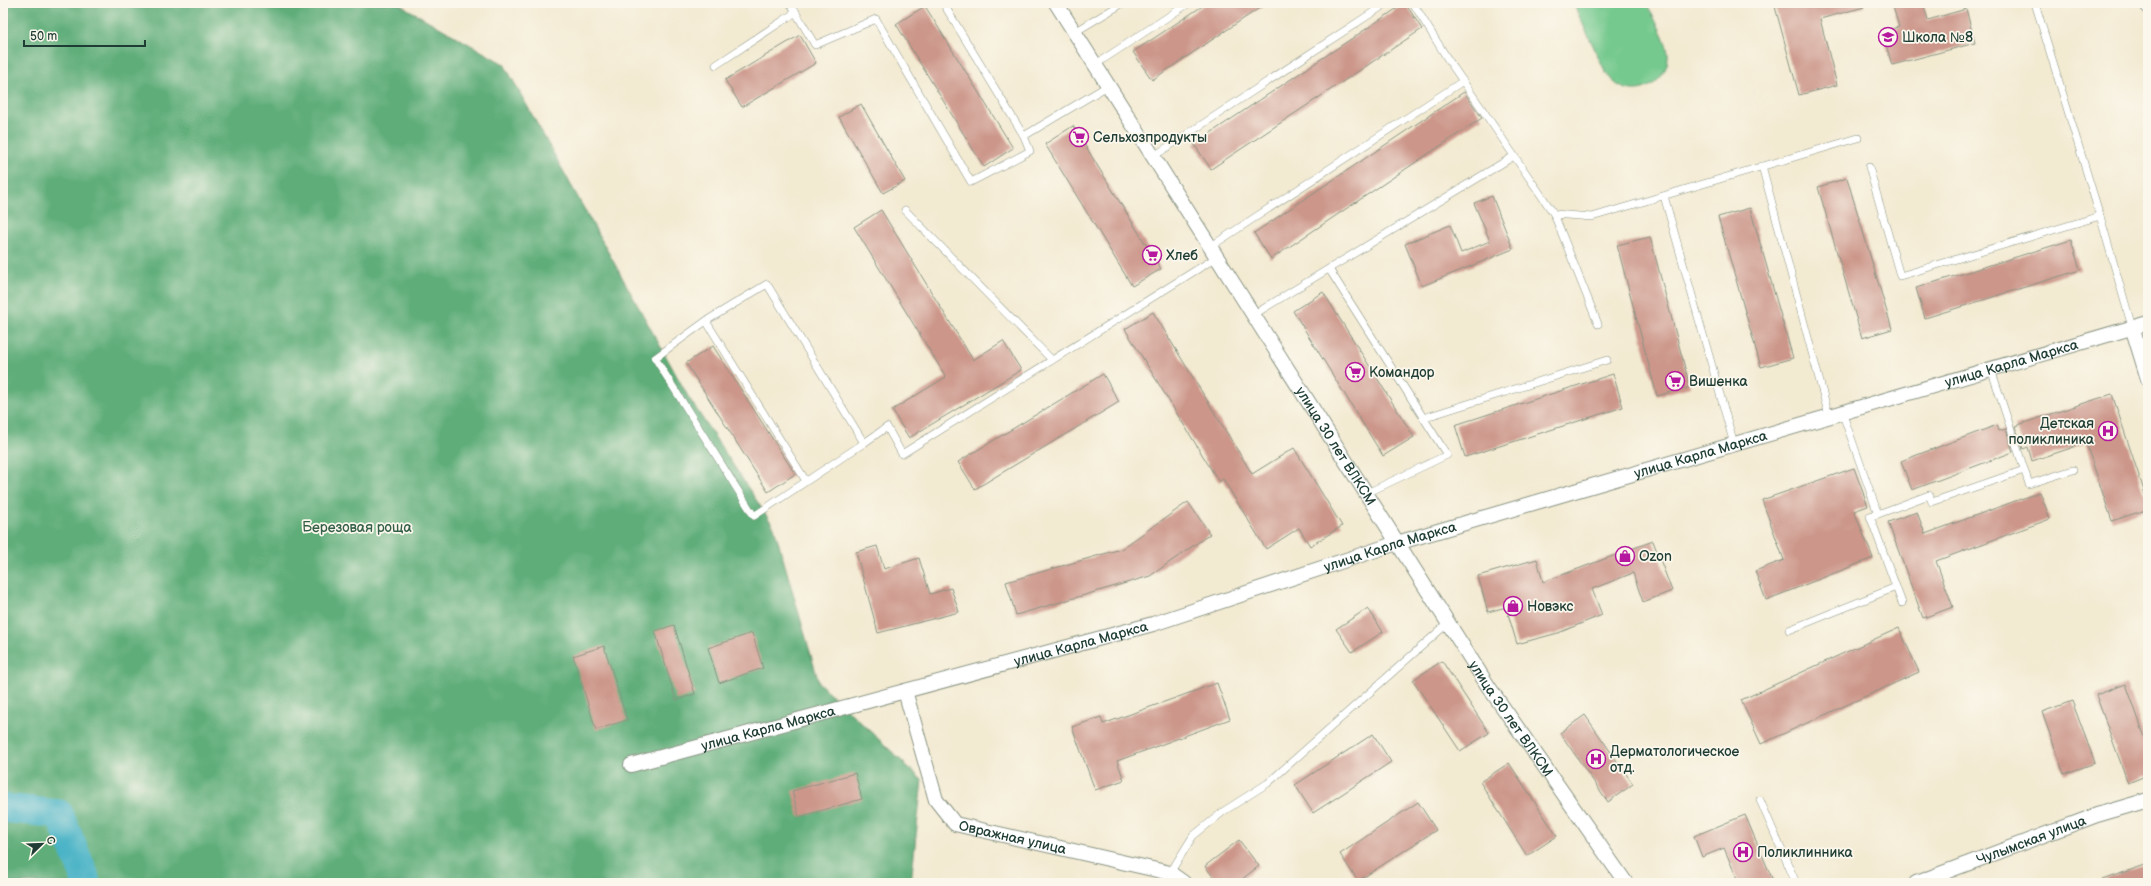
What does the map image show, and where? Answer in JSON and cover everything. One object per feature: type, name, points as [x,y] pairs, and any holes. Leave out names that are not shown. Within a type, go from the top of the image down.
[{"type":"street","name":"улица 30 лет ВЛКСМ","points":[[1056,3],[1488,686],[1626,883]]},
{"type":"street","name":"улица Карла Маркса","points":[[631,765],[1153,624],[1397,543],[2148,322]]},
{"type":"street","points":[[2132,327],[2148,379]]},
{"type":"street","name":"Овражная улица","points":[[905,691],[936,800],[955,824],[1170,873],[1184,883]]},
{"type":"street","name":"Чулымская улица","points":[[1916,883],[2097,815],[2148,800]]},
{"type":"lane","points":[[790,3],[815,45],[876,19],[971,182],[1030,150],[1024,136],[943,3]]},
{"type":"lane","points":[[1075,32],[1124,3]]},
{"type":"lane","points":[[1096,64],[1189,3]]},
{"type":"lane","points":[[1154,156],[1387,3]]},
{"type":"lane","points":[[1413,3],[1463,82],[1554,214],[1598,324]]},
{"type":"lane","points":[[2035,3],[2132,327]]},
{"type":"lane","points":[[716,65],[796,12]]},
{"type":"lane","points":[[864,443],[767,284],[706,321],[655,358],[754,516],[864,443],[887,427],[902,454],[1052,360],[1214,252],[1463,82]]},
{"type":"lane","points":[[1024,136],[1109,86]]},
{"type":"lane","points":[[1554,214],[1592,217],[1858,138]]},
{"type":"lane","points":[[1253,315],[1514,156]]},
{"type":"lane","points":[[1762,166],[1836,414],[1878,514]]},
{"type":"lane","points":[[1869,167],[1900,276],[2100,216]]},
{"type":"lane","points":[[1664,196],[1734,444]]},
{"type":"lane","points":[[905,210],[1052,360]]},
{"type":"lane","points":[[1329,269],[1447,455],[1366,494]]},
{"type":"lane","points":[[706,321],[806,481]]},
{"type":"lane","points":[[1423,418],[1607,360]]},
{"type":"lane","points":[[1990,369],[2029,484],[2073,470]]},
{"type":"lane","points":[[1902,603],[1870,516],[1929,495],[1932,502],[2024,470]]},
{"type":"lane","points":[[1789,630],[1896,587]]},
{"type":"lane","points":[[1170,873],[1194,836],[1224,810],[1268,783],[1448,623]]},
{"type":"lane","points":[[1760,800],[1796,883]]},
{"type":"green space","name":"Березовая роща","points":[[3,3],[397,3],[504,64],[689,398],[774,527],[819,683],[922,780],[911,883],[3,883]]},
{"type":"green space","points":[[1573,3],[1646,3],[1660,30],[1668,51],[1666,67],[1656,82],[1640,90],[1631,90],[1622,87],[1613,81],[1606,73]]},
{"type":"building","points":[[1207,3],[1267,3],[1152,80],[1133,52]]},
{"type":"building","points":[[1405,3],[1422,29],[1211,169],[1194,144]]},
{"type":"building","points":[[1774,3],[1864,3],[1864,7],[1820,19],[1837,85],[1799,95]]},
{"type":"building","points":[[1892,3],[1923,3],[1928,20],[1966,9],[1975,43],[1892,65],[1882,31],[1899,27]]},
{"type":"building","points":[[925,6],[1013,148],[984,167],[896,24]]},
{"type":"building","points":[[800,35],[816,63],[742,107],[725,80]]},
{"type":"building","points":[[1464,92],[1482,118],[1271,259],[1254,233]]},
{"type":"building","points":[[861,104],[905,181],[883,193],[839,117]]},
{"type":"building","points":[[1073,126],[1161,269],[1132,286],[1045,144]]},
{"type":"building","points":[[1847,178],[1892,329],[1862,338],[1818,187]]},
{"type":"building","points":[[1492,196],[1513,249],[1422,286],[1405,244],[1450,225],[1461,253],[1490,241],[1474,203]]},
{"type":"building","points":[[1750,208],[1793,358],[1761,367],[1718,217]]},
{"type":"building","points":[[881,210],[973,360],[1003,341],[1021,370],[909,438],[892,410],[946,377],[854,227]]},
{"type":"building","points":[[1650,237],[1690,387],[1657,396],[1617,245]]},
{"type":"building","points":[[2071,240],[2080,270],[1925,318],[1916,288]]},
{"type":"building","points":[[1323,292],[1414,437],[1383,456],[1293,311]]},
{"type":"building","points":[[1153,312],[1252,474],[1294,448],[1342,526],[1310,546],[1299,528],[1266,549],[1223,479],[1219,482],[1125,329]]},
{"type":"building","points":[[713,346],[795,474],[768,492],[686,363]]},
{"type":"building","points":[[1103,374],[1119,402],[975,489],[958,462]]},
{"type":"building","points":[[1613,374],[1623,407],[1465,457],[1455,425]]},
{"type":"building","points":[[2112,394],[2148,503],[2148,509],[2112,521],[2086,443],[2032,461],[2028,447],[2023,449],[2015,426]]},
{"type":"building","points":[[1997,425],[1999,431],[2006,429],[2013,452],[1912,490],[1901,461]]},
{"type":"building","points":[[1854,468],[1868,506],[1854,511],[1873,558],[1766,600],[1755,571],[1784,560],[1762,500]]},
{"type":"building","points":[[2040,492],[2050,519],[1936,561],[1953,607],[1923,618],[1888,522],[1917,512],[1925,534]]},
{"type":"building","points":[[1188,502],[1210,534],[1150,576],[1016,615],[1006,582],[1121,549]]},
{"type":"building","points":[[1653,541],[1672,591],[1643,602],[1633,573],[1592,589],[1602,615],[1558,633],[1517,644],[1506,607],[1488,612],[1478,576],[1537,559],[1543,582]]},
{"type":"building","points":[[877,546],[884,569],[919,558],[930,594],[951,588],[959,612],[878,633],[856,552]]},
{"type":"building","points":[[1368,608],[1383,632],[1352,652],[1336,629]]},
{"type":"building","points":[[674,625],[695,694],[676,700],[655,631]]},
{"type":"building","points":[[1899,628],[1919,672],[1761,744],[1741,700]]},
{"type":"building","points":[[752,633],[763,668],[719,683],[708,648]]},
{"type":"building","points":[[604,646],[627,720],[596,730],[573,656]]},
{"type":"building","points":[[1442,661],[1489,733],[1460,751],[1413,680]]},
{"type":"building","points":[[1217,683],[1230,719],[1117,761],[1124,780],[1095,790],[1072,727],[1101,717],[1103,724]]},
{"type":"building","points":[[2126,684],[2148,746],[2148,775],[2128,783],[2096,695]]},
{"type":"building","points":[[2072,701],[2095,763],[2064,774],[2042,712]]},
{"type":"building","name":"Дерматологическое отд.","points":[[1585,715],[1633,784],[1608,802],[1560,733]]},
{"type":"building","points":[[1373,734],[1391,762],[1313,813],[1295,785]]},
{"type":"building","points":[[1509,763],[1557,836],[1527,856],[1480,782]]},
{"type":"building","points":[[855,773],[862,799],[799,817],[792,791]]},
{"type":"building","points":[[1418,802],[1436,830],[1358,881],[1340,854]]},
{"type":"building","name":"Поликлинника","points":[[1745,815],[1774,883],[1739,883],[1724,848],[1702,857],[1694,836]]},
{"type":"building","points":[[1239,840],[1259,866],[1237,883],[1218,883],[1205,866]]},
{"type":"building","points":[[2148,864],[2148,883],[2099,883],[2099,881]]},
{"type":"waterway","points":[[3,808],[59,814],[84,874],[86,883]]},
{"type":"place","name":"Школа №8","points":[[1888,37]]},
{"type":"place","name":"Сельхозпродукты","points":[[1079,137]]},
{"type":"place","name":"Хлеб","points":[[1152,255]]},
{"type":"place","name":"Командор","points":[[1355,372]]},
{"type":"place","name":"Вишенка","points":[[1675,381]]},
{"type":"place","name":"Детская поликлиника","points":[[2108,431]]},
{"type":"place","name":"Ozon","points":[[1625,556]]},
{"type":"place","name":"Новэкс","points":[[1513,606]]},
{"type":"place","name":"Дерматологическое отд.","points":[[1596,759]]},
{"type":"place","name":"Поликлинника","points":[[1743,852]]}]
